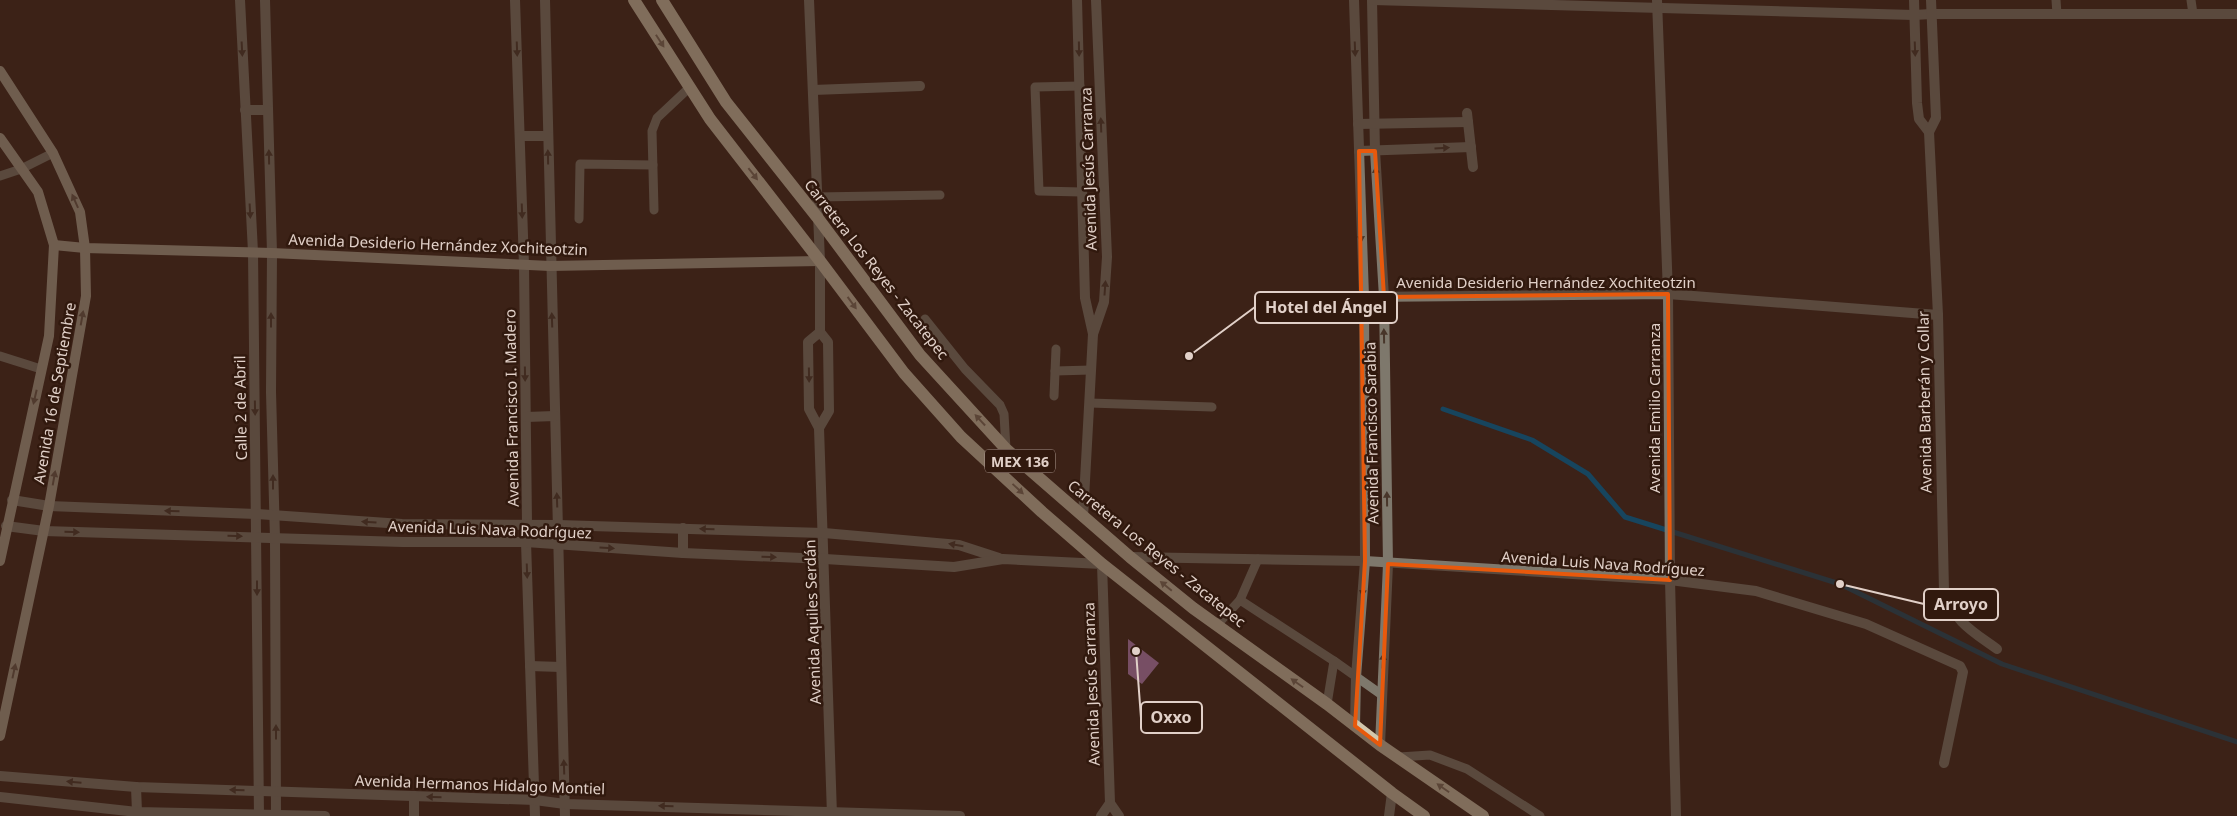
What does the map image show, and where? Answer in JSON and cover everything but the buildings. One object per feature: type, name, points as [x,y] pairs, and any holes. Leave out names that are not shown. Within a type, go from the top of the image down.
[{"type":"main road","name":"MEX 136","points":[[634,0],[710,119],[904,373],[961,436],[1042,512],[1102,564],[1392,794],[1424,816]]},
{"type":"main road","name":"Carretera Los Reyes - Zacatepec","points":[[662,0],[726,102],[817,217],[920,356],[1006,449],[1083,517],[1217,625],[1327,704],[1380,745],[1483,816]]},
{"type":"main road","name":"Avenida 16 de Septiembre","points":[[0,71],[53,153],[80,212],[85,248],[86,296],[44,532],[0,736]]},
{"type":"main road","name":"Avenida 16 de Septiembre","points":[[0,138],[38,192],[54,245],[49,336],[6,526],[0,561]]},
{"type":"main road","name":"Avenida Desiderio Hernández Xochiteotzin","points":[[54,245],[85,248],[252,252],[550,266],[820,261]]},
{"type":"street","name":"Calle 2 de Abril","points":[[240,0],[252,252],[257,514],[259,815]]},
{"type":"street","name":"Calle 2 de Abril","points":[[265,0],[272,253],[271,392],[275,538],[276,815]]},
{"type":"street","name":"Avenida Francisco I. Madero","points":[[515,0],[524,265],[526,542],[535,816]]},
{"type":"street","points":[[545,0],[550,266],[565,816]]},
{"type":"street","name":"Avenida Aquiles Serdán","points":[[809,0],[820,261],[820,332],[828,342],[829,411],[819,428]]},
{"type":"street","name":"Avenida Jesús Carranza","points":[[1078,0],[1085,298],[1093,334],[1083,517]]},
{"type":"street","name":"Avenida Jesús Carranza","points":[[1093,334],[1104,302],[1106,257],[1096,0]]},
{"type":"street","name":"Avenida Francisco Sarabia","points":[[1354,0],[1364,297],[1365,561],[1356,678],[1355,726]]},
{"type":"street","points":[[1372,0],[1657,4],[1914,15],[2237,14]]},
{"type":"street","name":"Avenida Francisco Sarabia","points":[[1372,0],[1375,151],[1384,297],[1388,564],[1380,745]]},
{"type":"street","name":"Avenida Barberán y Collar","points":[[1914,0],[1917,103],[1920,119],[1929,132]]},
{"type":"street","name":"Avenida Barberán y Collar","points":[[1931,0],[1936,118],[1929,132],[1938,315],[1944,591],[1952,611],[1964,626],[1997,648]]},
{"type":"street","name":"Avenida Emilio Carranza","points":[[1657,4],[1668,294],[1670,580],[1676,816]]},
{"type":"street","points":[[813,90],[920,86]]},
{"type":"street","points":[[245,110],[268,110]]},
{"type":"street","points":[[1358,124],[1375,125],[1468,118],[1473,167]]},
{"type":"street","points":[[520,136],[548,136]]},
{"type":"street","points":[[1359,151],[1471,147]]},
{"type":"street","name":"Avenida Desiderio Hernández Xochiteotzin","points":[[1364,297],[1668,294],[1938,315]]},
{"type":"street","name":"Avenida Aquiles Serdán","points":[[820,332],[808,342],[809,409],[819,428],[825,559],[832,813]]},
{"type":"street","points":[[255,391],[271,392]]},
{"type":"street","points":[[526,417],[555,416]]},
{"type":"street","points":[[256,457],[273,457]]},
{"type":"street","name":"Avenida Luis Nava Rodríguez","points":[[12,500],[49,506],[257,514],[402,524],[558,524],[824,533],[959,545],[1003,559]]},
{"type":"street","points":[[402,524],[403,542]]},
{"type":"street","name":"Avenida Luis Nava Rodríguez","points":[[6,526],[44,532],[257,536],[403,542],[526,542],[683,553],[954,567],[1003,559],[1102,564]]},
{"type":"street","points":[[683,553],[684,528]]},
{"type":"street","name":"Avenida Luis Nava Rodríguez","points":[[1130,556],[1365,561],[1388,564],[1670,580],[1756,591],[1866,624],[1960,666],[1963,672],[1944,763]]},
{"type":"street","name":"Avenida Jesús Carranza","points":[[1102,564],[1110,803]]},
{"type":"street","points":[[258,627],[276,627]]},
{"type":"street","points":[[258,666],[276,666]]},
{"type":"street","points":[[530,666],[561,668]]},
{"type":"street","name":"Avenida Hermanos Hidalgo Montiel","points":[[0,776],[136,788],[259,790],[535,800],[565,804],[688,811],[960,816]]},
{"type":"street","points":[[136,788],[137,812]]},
{"type":"street","points":[[1390,816],[1392,794]]},
{"type":"street","points":[[414,796],[414,816]]},
{"type":"street","points":[[0,797],[137,812],[325,816]]},
{"type":"street","points":[[1101,816],[1110,803],[1119,816]]},
{"type":"lane","points":[[2056,0],[2057,14]]},
{"type":"lane","points":[[2191,0],[2192,14]]},
{"type":"lane","points":[[1080,86],[1035,87],[1039,191],[1082,192]]},
{"type":"lane","points":[[654,210],[652,131],[657,118],[690,87]]},
{"type":"lane","points":[[0,176],[21,169],[53,153]]},
{"type":"lane","points":[[579,219],[580,164],[653,165]]},
{"type":"lane","points":[[816,197],[940,195]]},
{"type":"lane","points":[[925,319],[965,369],[1000,405],[1004,414],[1006,449]]},
{"type":"lane","points":[[1054,396],[1056,349]]},
{"type":"lane","points":[[0,356],[41,369]]},
{"type":"lane","points":[[1055,371],[1091,370]]},
{"type":"lane","points":[[1090,403],[1212,407]]},
{"type":"lane","points":[[1217,625],[1240,600],[1258,559]]},
{"type":"lane","points":[[1240,600],[1334,661],[1382,695]]},
{"type":"lane","points":[[1327,704],[1334,661]]},
{"type":"lane","points":[[1399,757],[1430,755],[1467,769],[1540,816]]},
{"type":"highlighted area","points":[[1359,151],[1375,151],[1384,297],[1668,294],[1670,580],[1388,564],[1380,745],[1355,726],[1365,561]]},
{"type":"waterway","points":[[1443,409],[1532,440],[1588,474],[1625,517],[1840,584],[2002,664],[2237,742]]},
{"type":"place","name":"Hotel del Ángel","points":[[1189,356]]},
{"type":"place","name":"Arroyo","points":[[1840,584]]},
{"type":"place","name":"Oxxo","points":[[1136,651]]}]
